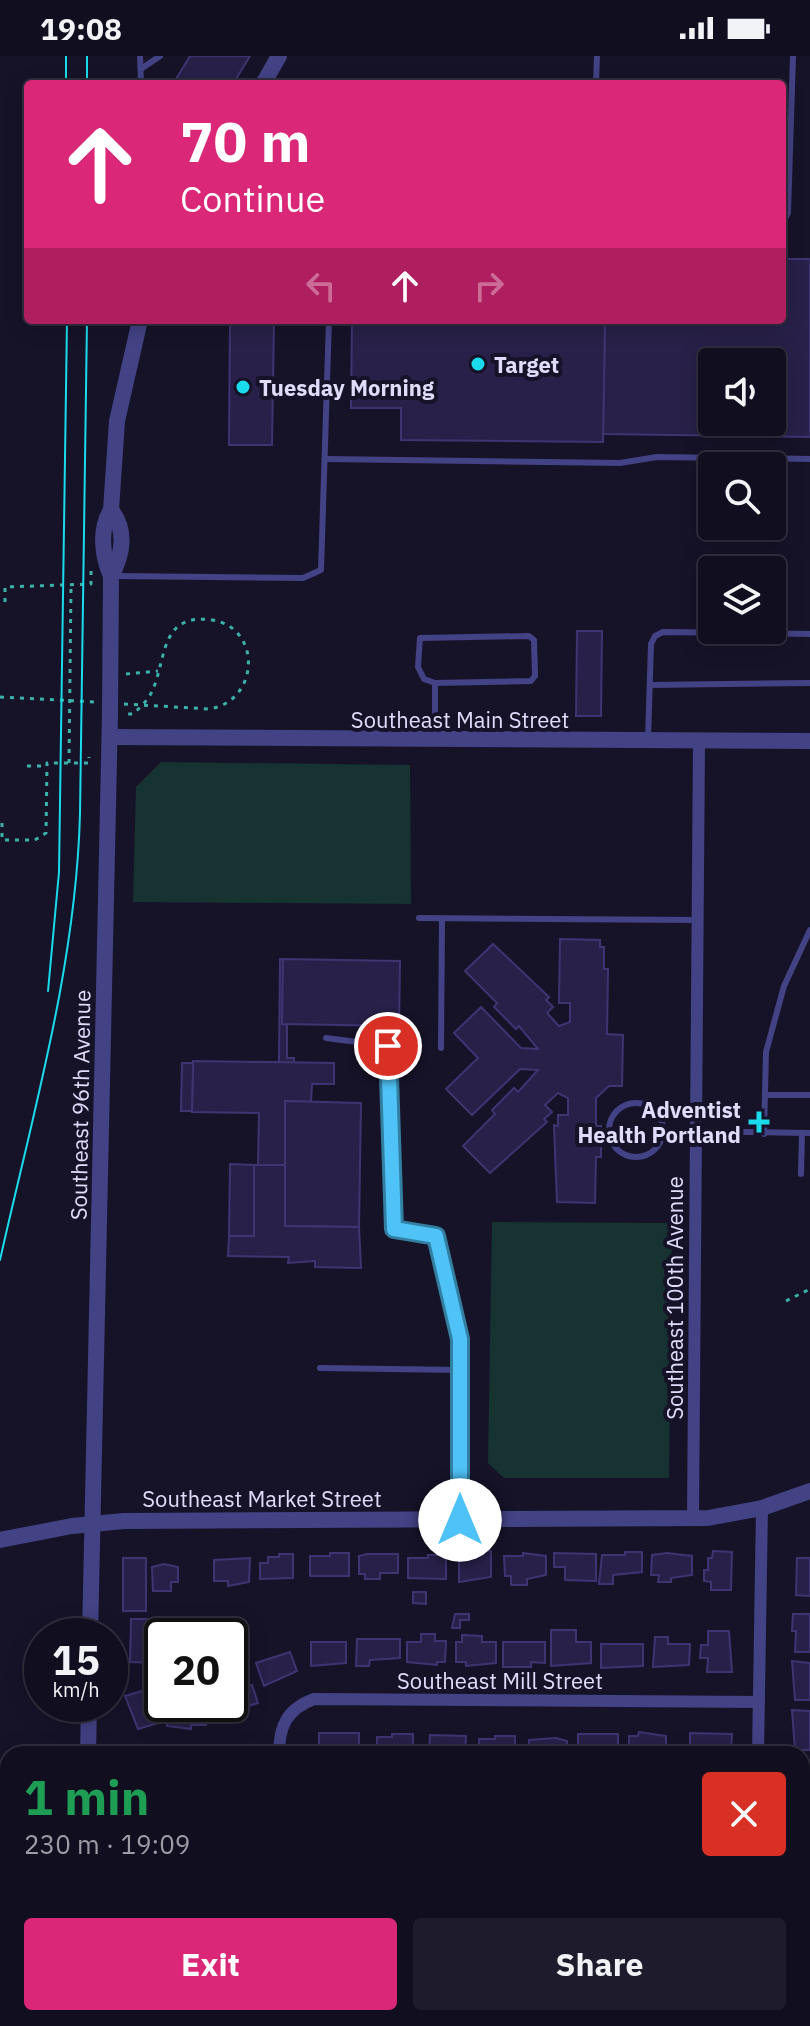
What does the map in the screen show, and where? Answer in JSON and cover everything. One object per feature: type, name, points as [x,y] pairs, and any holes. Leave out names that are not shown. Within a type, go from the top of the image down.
[{"type":"street","points":[[265,80],[279,56]]},
{"type":"street","name":"Southeast 96th Avenue","points":[[90,1618],[110,737],[111,576],[104,551],[105,521],[111,510],[117,421],[139,324]]},
{"type":"street","name":"Southeast 96th Avenue","points":[[111,510],[121,522],[121,559],[111,576]]},
{"type":"street","name":"Southeast Main Street","points":[[110,737],[699,743],[810,741]]},
{"type":"street","name":"Southeast 100th Avenue","points":[[693,1518],[699,743]]},
{"type":"street","name":"Southeast Market Street","points":[[8,1539],[92,1523],[693,1518],[762,1508],[810,1491]]},
{"type":"street","points":[[758,1746],[762,1508]]},
{"type":"street","name":"Southeast Mill Street","points":[[280,1746],[283,1720],[299,1704],[314,1699],[759,1702]]},
{"type":"street","points":[[88,1746],[89,1722]]},
{"type":"lane","points":[[140,56],[141,80]]},
{"type":"lane","points":[[141,69],[160,56]]},
{"type":"lane","points":[[596,80],[597,56]]},
{"type":"lane","points":[[786,217],[793,56]]},
{"type":"lane","points":[[111,576],[303,578],[315,575],[324,561],[329,324]]},
{"type":"lane","points":[[327,459],[620,463],[657,457],[810,459]]},
{"type":"lane","points":[[648,742],[651,644],[655,636],[663,632],[810,634]]},
{"type":"lane","points":[[423,636],[529,636],[534,640],[535,676],[531,681],[435,683],[424,679],[419,671],[418,642],[423,636]]},
{"type":"lane","points":[[435,683],[435,741]]},
{"type":"lane","points":[[650,685],[810,683]]},
{"type":"lane","points":[[419,918],[697,920]]},
{"type":"lane","points":[[441,1048],[442,919]]},
{"type":"lane","points":[[764,1134],[764,1067],[773,1019],[810,930]]},
{"type":"lane","points":[[326,1038],[388,1046],[394,1229],[436,1236],[460,1339],[460,1520]]},
{"type":"lane","points":[[766,1095],[810,1095]]},
{"type":"lane","points":[[639,1104],[659,1115],[663,1131],[656,1149],[648,1155],[630,1156],[617,1148],[610,1126],[617,1112],[639,1104]]},
{"type":"lane","points":[[663,1131],[806,1133],[801,1174]]},
{"type":"lane","points":[[320,1368],[461,1370]]},
{"type":"path","points":[[5,602],[5,587],[91,584],[91,555],[94,551],[104,551]]},
{"type":"path","points":[[69,763],[71,585]]},
{"type":"path","points":[[133,714],[147,700],[166,641],[182,625],[204,619],[232,627],[246,647],[250,672],[245,685],[235,697],[209,709]]},
{"type":"path","points":[[110,674],[158,671]]},
{"type":"path","points":[[27,766],[89,763],[89,757]]},
{"type":"path","points":[[2,823],[2,840],[35,840],[46,833],[47,766]]},
{"type":"path","points":[[786,1301],[810,1289]]},
{"type":"green space","points":[[161,762],[410,765],[411,904],[133,902],[136,787]]},
{"type":"green space","points":[[492,1222],[672,1223],[669,1478],[504,1478],[488,1463]]},
{"type":"building","points":[[190,56],[250,56],[235,80],[175,80]]},
{"type":"building","points":[[786,259],[810,259],[810,437],[741,436],[786,436],[786,348],[698,348],[698,435],[603,434],[605,324],[786,324]]},
{"type":"building","points":[[230,324],[274,324],[272,445],[229,445]]},
{"type":"building","name":"Target","points":[[352,324],[605,324],[603,442],[401,440],[401,408],[351,408]]},
{"type":"building","points":[[577,631],[602,631],[601,716],[576,716]]},
{"type":"building","points":[[560,939],[600,940],[600,947],[604,947],[604,969],[608,969],[607,1034],[623,1035],[622,1086],[609,1086],[596,1098],[596,1126],[601,1126],[601,1157],[596,1157],[595,1203],[557,1202],[554,1125],[558,1126],[558,1115],[568,1115],[568,1098],[558,1093],[545,1105],[552,1112],[544,1119],[547,1122],[490,1173],[463,1146],[495,1114],[492,1110],[514,1088],[518,1092],[538,1070],[520,1069],[472,1115],[446,1089],[478,1058],[454,1033],[481,1007],[521,1048],[538,1049],[519,1026],[516,1029],[494,1007],[497,1003],[465,971],[493,944],[549,997],[546,1000],[553,1007],[547,1013],[559,1026],[570,1022],[570,1003],[559,1003]]},
{"type":"building","points":[[280,959],[283,959],[282,1024],[287,1025],[287,1058],[294,1058],[294,1063],[279,1063]]},
{"type":"building","points":[[283,959],[400,961],[399,1026],[282,1024]]},
{"type":"building","points":[[193,1061],[334,1063],[334,1084],[312,1084],[311,1102],[285,1101],[285,1165],[258,1165],[259,1113],[192,1112]]},
{"type":"building","points":[[182,1063],[193,1063],[192,1111],[181,1111]]},
{"type":"building","points":[[285,1101],[361,1103],[359,1227],[285,1226]]},
{"type":"building","points":[[230,1164],[254,1165],[254,1236],[229,1236]]},
{"type":"building","points":[[254,1165],[285,1165],[285,1226],[359,1227],[361,1268],[315,1267],[315,1261],[288,1263],[289,1257],[228,1256],[229,1236],[254,1236]]},
{"type":"building","points":[[468,1551],[491,1551],[491,1577],[459,1582],[459,1560],[468,1560]]},
{"type":"building","points":[[713,1551],[732,1552],[731,1590],[711,1590],[711,1582],[704,1581],[704,1570],[708,1570],[708,1558],[712,1558]]},
{"type":"building","points":[[625,1552],[642,1552],[642,1572],[613,1575],[613,1584],[599,1584],[602,1555],[625,1555]]},
{"type":"building","points":[[330,1553],[349,1553],[349,1576],[310,1576],[310,1556],[330,1556]]},
{"type":"building","points":[[523,1553],[546,1556],[546,1575],[527,1579],[527,1585],[511,1585],[511,1576],[505,1576],[504,1556],[523,1556]]},
{"type":"building","points":[[554,1553],[596,1554],[596,1581],[565,1580],[565,1567],[554,1567]]},
{"type":"building","points":[[279,1554],[293,1554],[293,1578],[260,1579],[260,1563],[268,1563],[268,1557],[279,1557]]},
{"type":"building","points":[[398,1554],[398,1573],[380,1573],[380,1579],[365,1579],[365,1574],[359,1574],[359,1556]]},
{"type":"building","points":[[428,1555],[446,1555],[446,1579],[408,1578],[408,1558],[428,1558]]},
{"type":"building","points":[[652,1555],[692,1556],[692,1575],[671,1578],[671,1582],[658,1582],[659,1575],[651,1575]]},
{"type":"building","points":[[123,1558],[146,1558],[146,1611],[123,1611]]},
{"type":"building","points":[[250,1558],[249,1582],[228,1586],[228,1581],[214,1581],[214,1560]]},
{"type":"building","points":[[797,1558],[810,1558],[810,1596],[796,1595]]},
{"type":"building","points":[[164,1564],[178,1567],[178,1582],[171,1582],[171,1591],[153,1591],[152,1567]]},
{"type":"building","points":[[413,1592],[426,1592],[426,1604],[413,1603]]},
{"type":"building","points":[[455,1614],[469,1614],[469,1620],[460,1620],[460,1628],[452,1628]]},
{"type":"building","points":[[793,1614],[810,1614],[810,1652],[795,1652]]},
{"type":"building","points":[[131,1619],[144,1619],[144,1663],[130,1662]]},
{"type":"building","points":[[551,1630],[576,1630],[576,1642],[591,1642],[591,1663],[551,1666]]},
{"type":"building","points":[[708,1631],[729,1631],[732,1672],[707,1672],[708,1658],[700,1658],[701,1645],[708,1645]]},
{"type":"building","points":[[421,1634],[435,1634],[435,1641],[446,1641],[445,1662],[437,1662],[437,1665],[407,1662],[407,1642],[421,1642]]},
{"type":"building","points":[[462,1635],[482,1636],[482,1642],[496,1642],[496,1663],[466,1666],[466,1662],[456,1662],[456,1642],[462,1642]]},
{"type":"building","points":[[655,1637],[668,1637],[668,1644],[690,1644],[689,1665],[653,1667]]},
{"type":"building","points":[[357,1639],[400,1639],[400,1658],[370,1660],[369,1666],[356,1666]]},
{"type":"building","points":[[311,1642],[346,1642],[346,1663],[311,1666]]},
{"type":"building","points":[[503,1642],[545,1642],[545,1663],[531,1662],[531,1667],[503,1667]]},
{"type":"building","points":[[601,1644],[643,1644],[643,1666],[601,1668]]},
{"type":"building","points":[[290,1652],[297,1671],[264,1686],[256,1663]]},
{"type":"building","points":[[792,1661],[810,1663],[810,1700],[795,1700]]},
{"type":"building","points":[[252,1685],[258,1703],[248,1706],[248,1686]]},
{"type":"building","points":[[144,1690],[144,1722],[158,1723],[138,1729],[128,1704],[128,1695]]},
{"type":"building","points":[[792,1710],[810,1711],[810,1746],[795,1746]]},
{"type":"building","points":[[168,1722],[206,1722],[206,1725],[191,1725],[191,1729],[167,1726]]},
{"type":"building","points":[[639,1732],[666,1736],[666,1746],[629,1746],[629,1736],[638,1736]]},
{"type":"building","points":[[319,1733],[359,1733],[359,1746],[319,1746]]},
{"type":"building","points":[[690,1733],[732,1734],[731,1746],[684,1746],[690,1745]]},
{"type":"building","points":[[392,1734],[413,1734],[413,1746],[377,1746],[377,1737],[392,1737]]},
{"type":"building","points":[[578,1734],[618,1734],[618,1746],[578,1746]]},
{"type":"building","points":[[430,1735],[466,1736],[465,1746],[429,1746]]},
{"type":"building","points":[[495,1736],[515,1736],[515,1746],[479,1746],[479,1739],[495,1739]]},
{"type":"building","points":[[556,1738],[567,1741],[567,1746],[529,1746],[529,1740]]},
{"type":"tram line","points":[[66,56],[66,80]]},
{"type":"tram line","points":[[87,56],[87,80]]},
{"type":"tram line","points":[[48,991],[59,872],[67,324]]},
{"type":"tram line","points":[[0,1260],[62,983],[77,870],[87,324]]},
{"type":"place","name":"Target","points":[[478,364]]},
{"type":"place","name":"Tuesday Morning","points":[[243,387]]},
{"type":"place","name":"Adventist Health Portland","points":[[759,1122]]},
{"type":"route","points":[[388,1046],[394,1229],[436,1236],[460,1339],[460,1520]]}]
